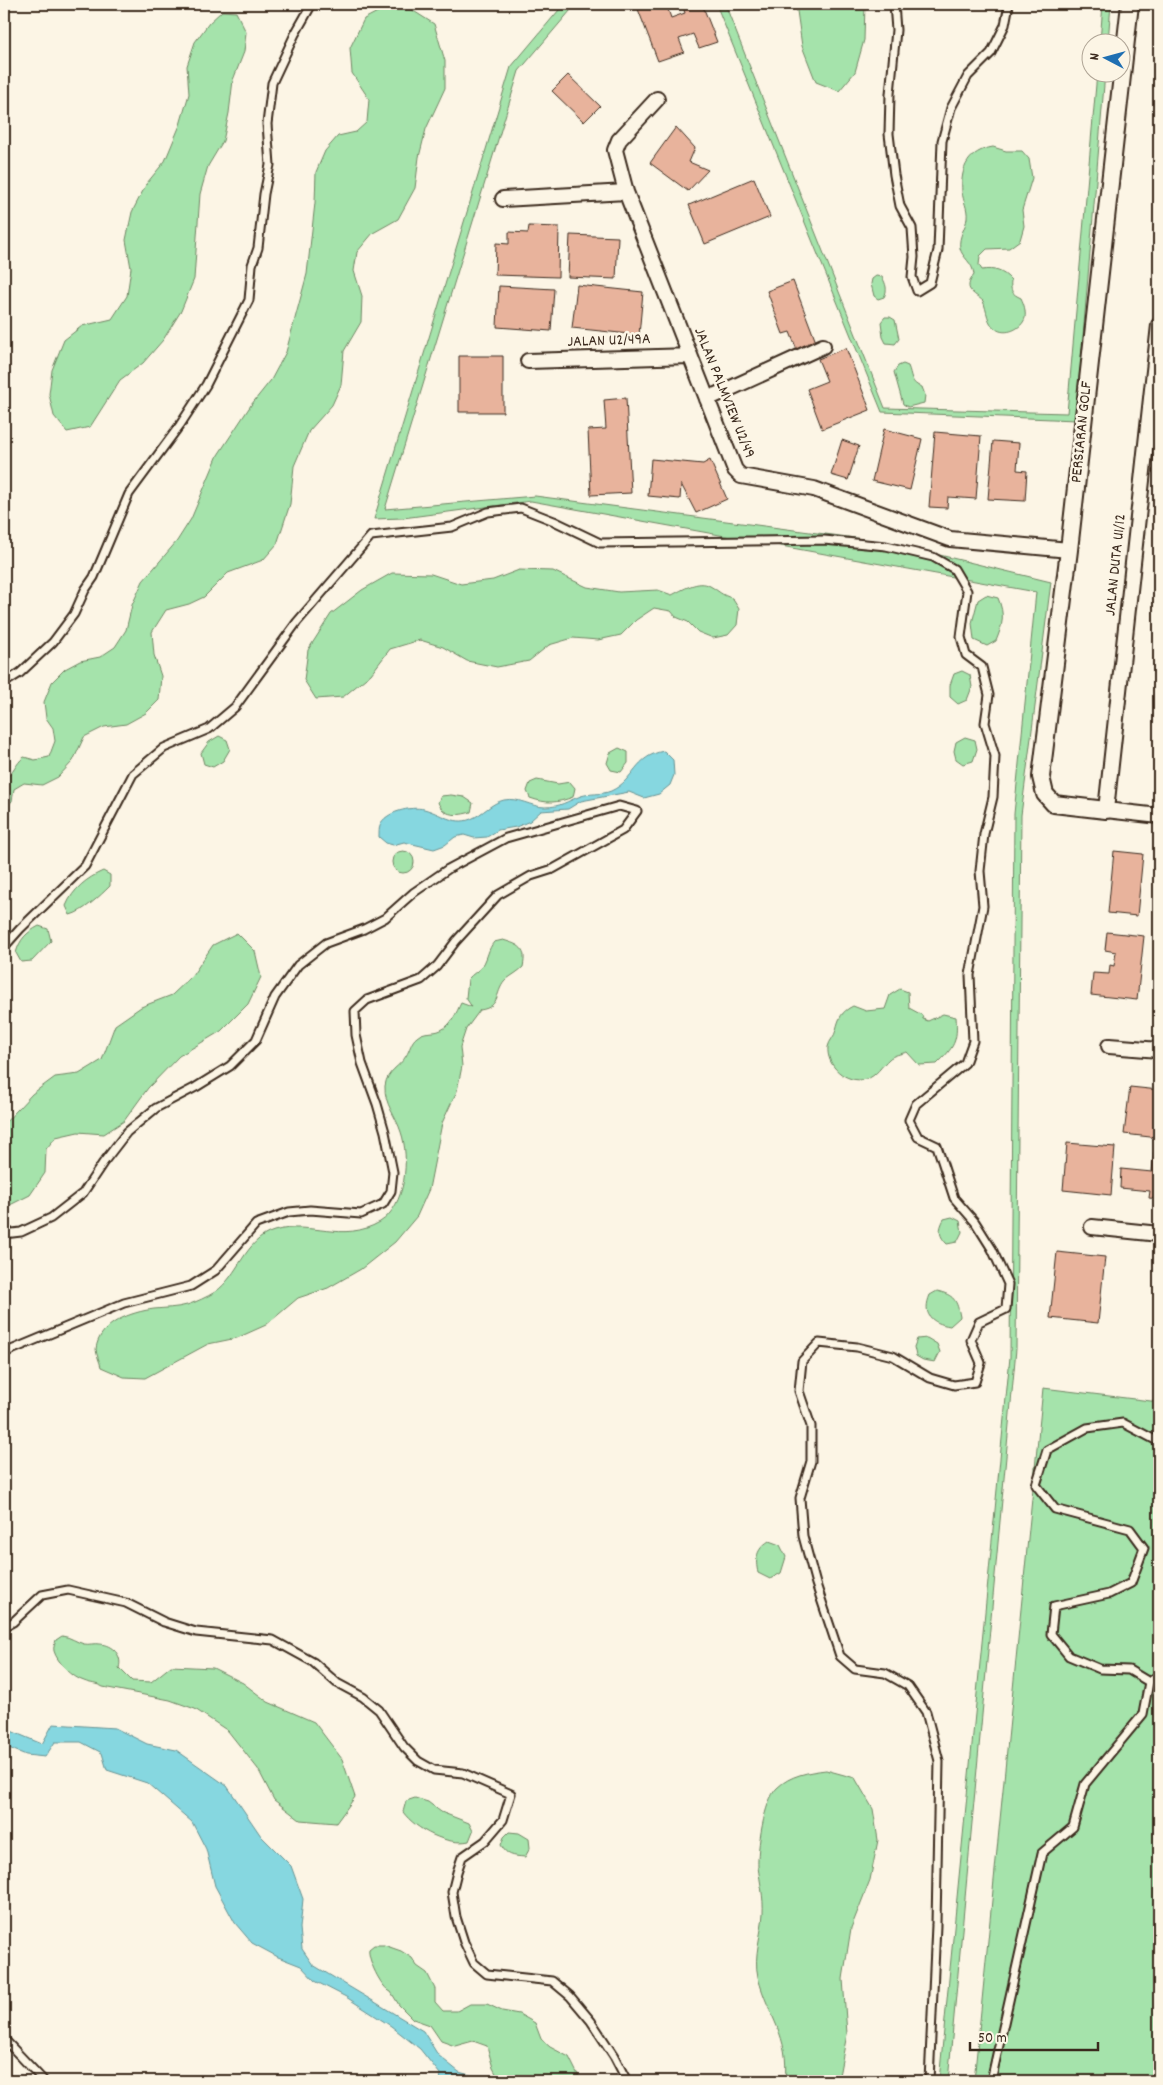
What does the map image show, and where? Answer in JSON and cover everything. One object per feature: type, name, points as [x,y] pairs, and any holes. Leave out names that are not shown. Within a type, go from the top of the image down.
[{"type":"street","name":"PERSIARAN GOLF","points":[[1106,810],[1054,804],[1045,794],[1041,777],[1069,550],[1130,4]]},
{"type":"street","name":"JALAN PALMVIEW U2/49","points":[[657,99],[619,140],[616,150],[626,192],[735,470],[742,476],[814,489],[950,539],[1069,550]]},
{"type":"street","points":[[503,198],[626,192]]},
{"type":"street","name":"JALAN DUTA U1/12","points":[[1106,810],[1154,432],[1159,324]]},
{"type":"street","points":[[707,399],[823,346]]},
{"type":"street","name":"JALAN U2/49A","points":[[528,361],[690,356]]},
{"type":"street","points":[[1106,810],[1159,816]]},
{"type":"street","points":[[1110,1046],[1159,1050]]},
{"type":"street","points":[[1092,1227],[1159,1234]]},
{"type":"lane","points":[[4,683],[20,673],[52,642],[74,614],[85,590],[94,577],[129,494],[206,386],[248,300],[252,265],[258,248],[264,194],[270,165],[267,124],[272,83],[295,34],[312,4]]},
{"type":"lane","points":[[894,4],[896,30],[890,94],[889,134],[900,206],[912,228],[914,257],[912,277],[917,290],[930,283],[938,250],[942,141],[951,108],[968,76],[991,53],[1005,25],[1009,4]]},
{"type":"lane","points":[[4,947],[7,940],[85,866],[133,774],[164,748],[209,729],[235,706],[296,622],[371,536],[452,527],[488,512],[521,508],[600,543],[824,540],[886,546],[933,557],[954,569],[967,591],[961,637],[966,655],[982,667],[989,695],[985,723],[995,756],[993,797],[984,834],[980,871],[983,906],[970,975],[973,1041],[965,1063],[916,1104],[909,1120],[918,1137],[937,1146],[954,1198],[975,1222],[992,1250],[1008,1284],[1006,1308],[979,1322],[971,1340],[981,1363],[975,1382],[954,1385],[930,1378],[893,1356],[857,1347],[819,1343],[802,1361],[798,1391],[811,1426],[811,1461],[800,1498],[803,1536],[824,1612],[840,1656],[855,1669],[886,1673],[908,1686],[926,1712],[939,1761],[936,1925],[929,2081]]},
{"type":"lane","points":[[4,1234],[21,1232],[51,1218],[83,1192],[103,1162],[127,1132],[156,1108],[230,1066],[256,1040],[275,996],[298,965],[326,942],[364,929],[385,918],[413,893],[448,869],[506,838],[619,806],[637,811],[623,830],[552,869],[531,876],[498,895],[456,941],[437,966],[421,980],[367,1000],[355,1012],[356,1035],[362,1063],[380,1113],[393,1172],[391,1191],[383,1204],[360,1214],[310,1210],[289,1212],[256,1224],[216,1270],[191,1286],[124,1303],[4,1353]]},
{"type":"lane","points":[[1149,1682],[1129,1670],[1100,1668],[1069,1656],[1051,1634],[1054,1606],[1109,1594],[1132,1583],[1144,1548],[1130,1529],[1056,1509],[1036,1485],[1047,1450],[1087,1428],[1123,1423],[1159,1442]]},
{"type":"lane","points":[[4,1627],[13,1622],[42,1594],[68,1590],[126,1603],[164,1622],[196,1632],[273,1640],[312,1662],[337,1683],[363,1697],[379,1710],[404,1747],[418,1761],[434,1770],[463,1773],[511,1794],[503,1820],[485,1840],[462,1857],[457,1872],[452,1892],[456,1917],[464,1942],[474,1963],[487,1974],[552,1981],[570,1996],[600,2035],[628,2081]]},
{"type":"lane","points":[[990,2081],[1042,1853],[1073,1827],[1086,1784],[1143,1714],[1149,1682],[1159,1674]]},
{"type":"lane","points":[[4,2039],[44,2081]]},
{"type":"green space","points":[[564,4],[576,4],[519,71],[385,509],[535,496],[886,542],[1051,582],[1021,815],[1016,1349],[948,2081],[939,2081],[1010,1357],[1014,814],[1036,592],[531,501],[403,518],[374,519],[511,67]]},
{"type":"green space","points":[[716,4],[725,4],[885,408],[1067,413],[1096,82],[1104,82],[1076,420],[882,412]]},
{"type":"green space","points":[[796,4],[865,4],[864,40],[855,72],[839,91],[816,82],[802,46]]},
{"type":"green space","points":[[1103,4],[1111,4],[1109,32],[1101,32]]},
{"type":"green space","points":[[387,7],[412,10],[434,24],[445,61],[445,88],[426,129],[419,157],[415,188],[398,219],[373,233],[357,252],[354,271],[362,296],[361,322],[344,351],[341,385],[332,405],[309,431],[294,466],[290,504],[277,544],[263,560],[228,573],[204,597],[189,604],[166,610],[152,632],[154,655],[161,676],[159,700],[146,713],[126,724],[104,727],[84,737],[73,761],[58,777],[42,785],[24,783],[14,789],[12,801],[4,810],[4,779],[24,757],[35,760],[49,757],[55,741],[53,728],[46,718],[44,702],[52,682],[65,669],[80,661],[100,657],[115,647],[126,630],[132,605],[143,581],[177,541],[191,519],[218,455],[251,405],[271,380],[286,352],[307,274],[315,203],[316,172],[325,151],[338,136],[356,132],[367,122],[369,99],[352,73],[350,48],[364,19]]},
{"type":"green space","points":[[222,11],[236,12],[246,32],[244,52],[233,80],[223,141],[208,166],[200,194],[194,279],[181,311],[163,340],[143,363],[120,380],[90,427],[67,432],[54,416],[49,394],[52,370],[64,340],[82,326],[112,319],[127,296],[131,268],[126,240],[132,212],[147,183],[165,161],[180,125],[189,94],[187,66],[195,42],[209,23]]},
{"type":"green space","points":[[993,147],[1006,151],[1022,151],[1029,159],[1032,178],[1022,210],[1024,226],[1020,240],[1009,248],[987,249],[980,256],[979,265],[982,270],[990,269],[1005,274],[1011,280],[1012,292],[1021,298],[1023,303],[1025,318],[1023,322],[1017,328],[1004,332],[993,327],[983,301],[969,288],[974,275],[970,263],[960,248],[960,240],[967,218],[962,192],[965,168],[972,156]]},
{"type":"green space","points":[[876,276],[882,277],[886,287],[884,297],[878,299],[874,296],[871,284],[872,279]]},
{"type":"green space","points":[[885,317],[895,320],[899,339],[895,344],[886,343],[883,337],[881,322]]},
{"type":"green space","points":[[903,364],[908,366],[915,384],[922,387],[925,395],[924,403],[908,407],[903,404],[894,372],[898,366]]},
{"type":"green space","points":[[519,570],[553,571],[587,587],[619,592],[658,590],[672,595],[696,584],[706,584],[732,598],[739,609],[737,625],[728,635],[713,638],[698,632],[688,622],[676,617],[671,611],[654,608],[636,620],[621,635],[598,640],[573,638],[549,645],[529,661],[497,667],[467,661],[443,647],[420,640],[390,649],[371,674],[343,697],[316,699],[304,680],[308,650],[331,614],[362,590],[392,573],[431,574],[461,584],[493,580]]},
{"type":"green space","points":[[986,595],[998,598],[1002,610],[1002,624],[996,641],[987,646],[974,640],[972,623],[978,600]]},
{"type":"green space","points":[[962,671],[970,675],[972,687],[967,700],[958,704],[950,697],[950,685],[954,674]]},
{"type":"green space","points":[[219,736],[227,740],[230,749],[223,761],[213,767],[204,764],[201,753],[209,742]]},
{"type":"green space","points":[[965,737],[975,740],[977,749],[973,761],[963,764],[956,759],[954,751],[956,742]]},
{"type":"green space","points":[[619,748],[628,752],[628,763],[621,772],[611,770],[607,763],[610,753]]},
{"type":"green space","points":[[537,780],[558,784],[570,782],[575,788],[573,797],[552,802],[530,798],[527,791],[530,783]]},
{"type":"green space","points":[[441,796],[464,797],[473,803],[471,812],[456,815],[443,810],[438,802]]},
{"type":"green space","points":[[403,851],[411,854],[414,862],[411,870],[403,873],[395,870],[392,862],[395,854]]},
{"type":"green space","points":[[103,871],[110,875],[110,886],[86,907],[70,915],[66,906],[72,894],[91,877]]},
{"type":"green space","points":[[39,926],[48,929],[51,941],[32,961],[21,962],[16,953],[19,944],[30,931]]},
{"type":"green space","points":[[237,933],[255,951],[261,977],[248,1004],[221,1031],[179,1056],[148,1088],[124,1121],[104,1134],[78,1132],[56,1137],[46,1149],[45,1173],[30,1195],[4,1208],[4,1124],[32,1094],[55,1077],[79,1074],[102,1060],[115,1025],[141,1007],[172,995],[192,976],[213,945]]},
{"type":"green space","points":[[503,940],[521,948],[524,955],[523,967],[503,983],[495,1002],[487,1008],[480,1010],[466,1029],[460,1047],[462,1066],[457,1091],[442,1123],[429,1189],[417,1216],[395,1242],[361,1269],[328,1288],[298,1298],[266,1325],[237,1338],[208,1344],[145,1378],[124,1377],[101,1367],[96,1349],[98,1340],[110,1326],[126,1316],[154,1309],[183,1306],[212,1294],[230,1277],[255,1242],[264,1236],[274,1231],[288,1228],[340,1232],[353,1231],[380,1222],[389,1215],[396,1205],[404,1181],[405,1155],[399,1126],[386,1099],[385,1086],[388,1076],[403,1060],[415,1039],[420,1035],[445,1028],[461,1003],[472,1007],[466,998],[468,979],[483,965],[494,942]]},
{"type":"green space","points":[[900,989],[908,992],[909,1008],[922,1015],[923,1019],[928,1021],[943,1014],[956,1017],[954,1044],[937,1064],[919,1065],[907,1052],[891,1058],[870,1078],[851,1079],[839,1072],[830,1061],[828,1047],[841,1016],[853,1006],[866,1011],[885,1009],[890,995]]},
{"type":"green space","points":[[952,1217],[960,1221],[962,1232],[957,1242],[947,1244],[942,1238],[940,1230],[944,1219]]},
{"type":"green space","points":[[937,1291],[947,1294],[954,1299],[958,1306],[960,1317],[950,1326],[933,1320],[928,1312],[927,1307],[930,1295]]},
{"type":"green space","points":[[927,1338],[937,1344],[940,1352],[935,1362],[923,1360],[916,1356],[914,1347],[917,1339]]},
{"type":"green space","points":[[1043,1388],[1159,1402],[1159,2081],[974,2081]]},
{"type":"green space","points":[[769,1541],[780,1545],[786,1557],[781,1573],[770,1579],[758,1573],[757,1563],[761,1547]]},
{"type":"green space","points":[[62,1636],[84,1644],[109,1646],[118,1655],[119,1668],[132,1681],[151,1682],[171,1666],[213,1668],[243,1683],[268,1702],[314,1722],[342,1759],[355,1797],[336,1823],[300,1820],[274,1800],[258,1769],[228,1731],[195,1709],[170,1700],[103,1687],[75,1677],[58,1660],[54,1651],[56,1640]]},
{"type":"green space","points":[[826,1770],[855,1778],[873,1809],[878,1840],[870,1880],[851,1928],[843,1979],[847,2034],[838,2081],[785,2081],[786,2065],[781,2038],[762,1991],[757,1969],[757,1953],[763,1907],[758,1867],[760,1838],[768,1803],[777,1788],[794,1777]]},
{"type":"green space","points":[[415,1798],[428,1802],[441,1812],[469,1823],[473,1831],[469,1841],[461,1842],[442,1839],[416,1825],[403,1812],[406,1801]]},
{"type":"green space","points":[[509,1832],[519,1833],[529,1839],[530,1848],[525,1857],[511,1855],[503,1849],[501,1845],[504,1837]]},
{"type":"green space","points":[[374,1945],[384,1945],[401,1951],[412,1958],[417,1966],[427,1973],[435,1989],[435,2002],[443,2011],[457,2011],[470,2004],[487,2004],[502,2011],[519,2014],[535,2023],[541,2039],[550,2047],[569,2057],[581,2081],[500,2081],[493,2068],[487,2046],[473,2041],[455,2046],[441,2041],[430,2025],[413,2019],[399,2005],[391,1992],[383,1985],[372,1966],[369,1949]]},
{"type":"water","points":[[664,751],[673,760],[674,775],[670,785],[659,794],[644,798],[629,792],[581,801],[568,809],[541,811],[530,821],[516,827],[498,830],[487,837],[474,838],[464,835],[455,837],[445,845],[434,849],[404,842],[393,845],[386,843],[379,837],[380,826],[383,820],[393,813],[406,809],[424,809],[453,820],[465,821],[504,800],[509,799],[540,807],[551,807],[584,795],[611,791],[625,781],[646,758]]},
{"type":"water","points":[[53,1724],[115,1728],[147,1744],[176,1750],[227,1786],[261,1836],[291,1866],[303,1899],[300,1928],[302,1949],[313,1965],[423,2031],[438,2055],[459,2072],[491,2081],[441,2081],[440,2074],[420,2049],[391,2026],[346,1997],[315,1981],[301,1966],[278,1957],[252,1943],[235,1923],[215,1886],[206,1849],[192,1822],[147,1783],[107,1770],[102,1753],[81,1742],[55,1742],[45,1757],[26,1755],[4,1746],[4,1728],[42,1744]]},
{"type":"building","points":[[636,4],[666,4],[671,18],[685,13],[682,4],[702,4],[717,42],[699,48],[693,34],[679,39],[684,52],[658,61]]},
{"type":"building","points":[[568,75],[600,106],[584,122],[552,91]]},
{"type":"building","points":[[676,127],[695,148],[689,162],[708,170],[688,191],[650,163]]},
{"type":"building","points":[[754,178],[770,217],[705,244],[689,205]]},
{"type":"building","points":[[529,226],[559,227],[558,277],[495,275],[496,243],[509,244],[509,232],[528,233]]},
{"type":"building","points":[[570,235],[618,237],[616,279],[568,277]]},
{"type":"building","points":[[793,281],[816,342],[797,350],[790,332],[783,334],[767,291]]},
{"type":"building","points":[[577,285],[643,292],[639,335],[572,328]]},
{"type":"building","points":[[499,286],[554,289],[551,331],[497,327]]},
{"type":"building","points":[[846,348],[870,410],[822,429],[807,389],[827,381],[818,359]]},
{"type":"building","points":[[459,356],[503,356],[503,412],[459,412]]},
{"type":"building","points":[[626,398],[631,493],[591,495],[588,430],[606,429],[604,400]]},
{"type":"building","points":[[884,429],[922,439],[910,490],[872,481]]},
{"type":"building","points":[[935,432],[981,436],[976,499],[948,497],[947,508],[929,507]]},
{"type":"building","points":[[842,440],[859,446],[848,480],[831,475]]},
{"type":"building","points":[[993,441],[1019,443],[1017,470],[1027,471],[1025,501],[988,499]]},
{"type":"building","points":[[651,459],[703,464],[710,460],[727,499],[696,513],[681,484],[680,499],[648,496]]},
{"type":"building","points":[[1114,851],[1143,854],[1137,916],[1108,913]]},
{"type":"building","points":[[1107,932],[1144,936],[1137,1000],[1091,995],[1093,973],[1109,974],[1110,965],[1114,966],[1116,952],[1105,950]]},
{"type":"building","points":[[1130,1087],[1159,1090],[1159,1138],[1124,1134]]},
{"type":"building","points":[[1067,1143],[1115,1147],[1111,1195],[1063,1190]]},
{"type":"building","points":[[1154,1152],[1159,1153],[1159,1199],[1149,1198],[1150,1191],[1120,1188],[1121,1169],[1152,1172]]},
{"type":"building","points":[[1057,1252],[1105,1257],[1098,1323],[1050,1318]]}]
